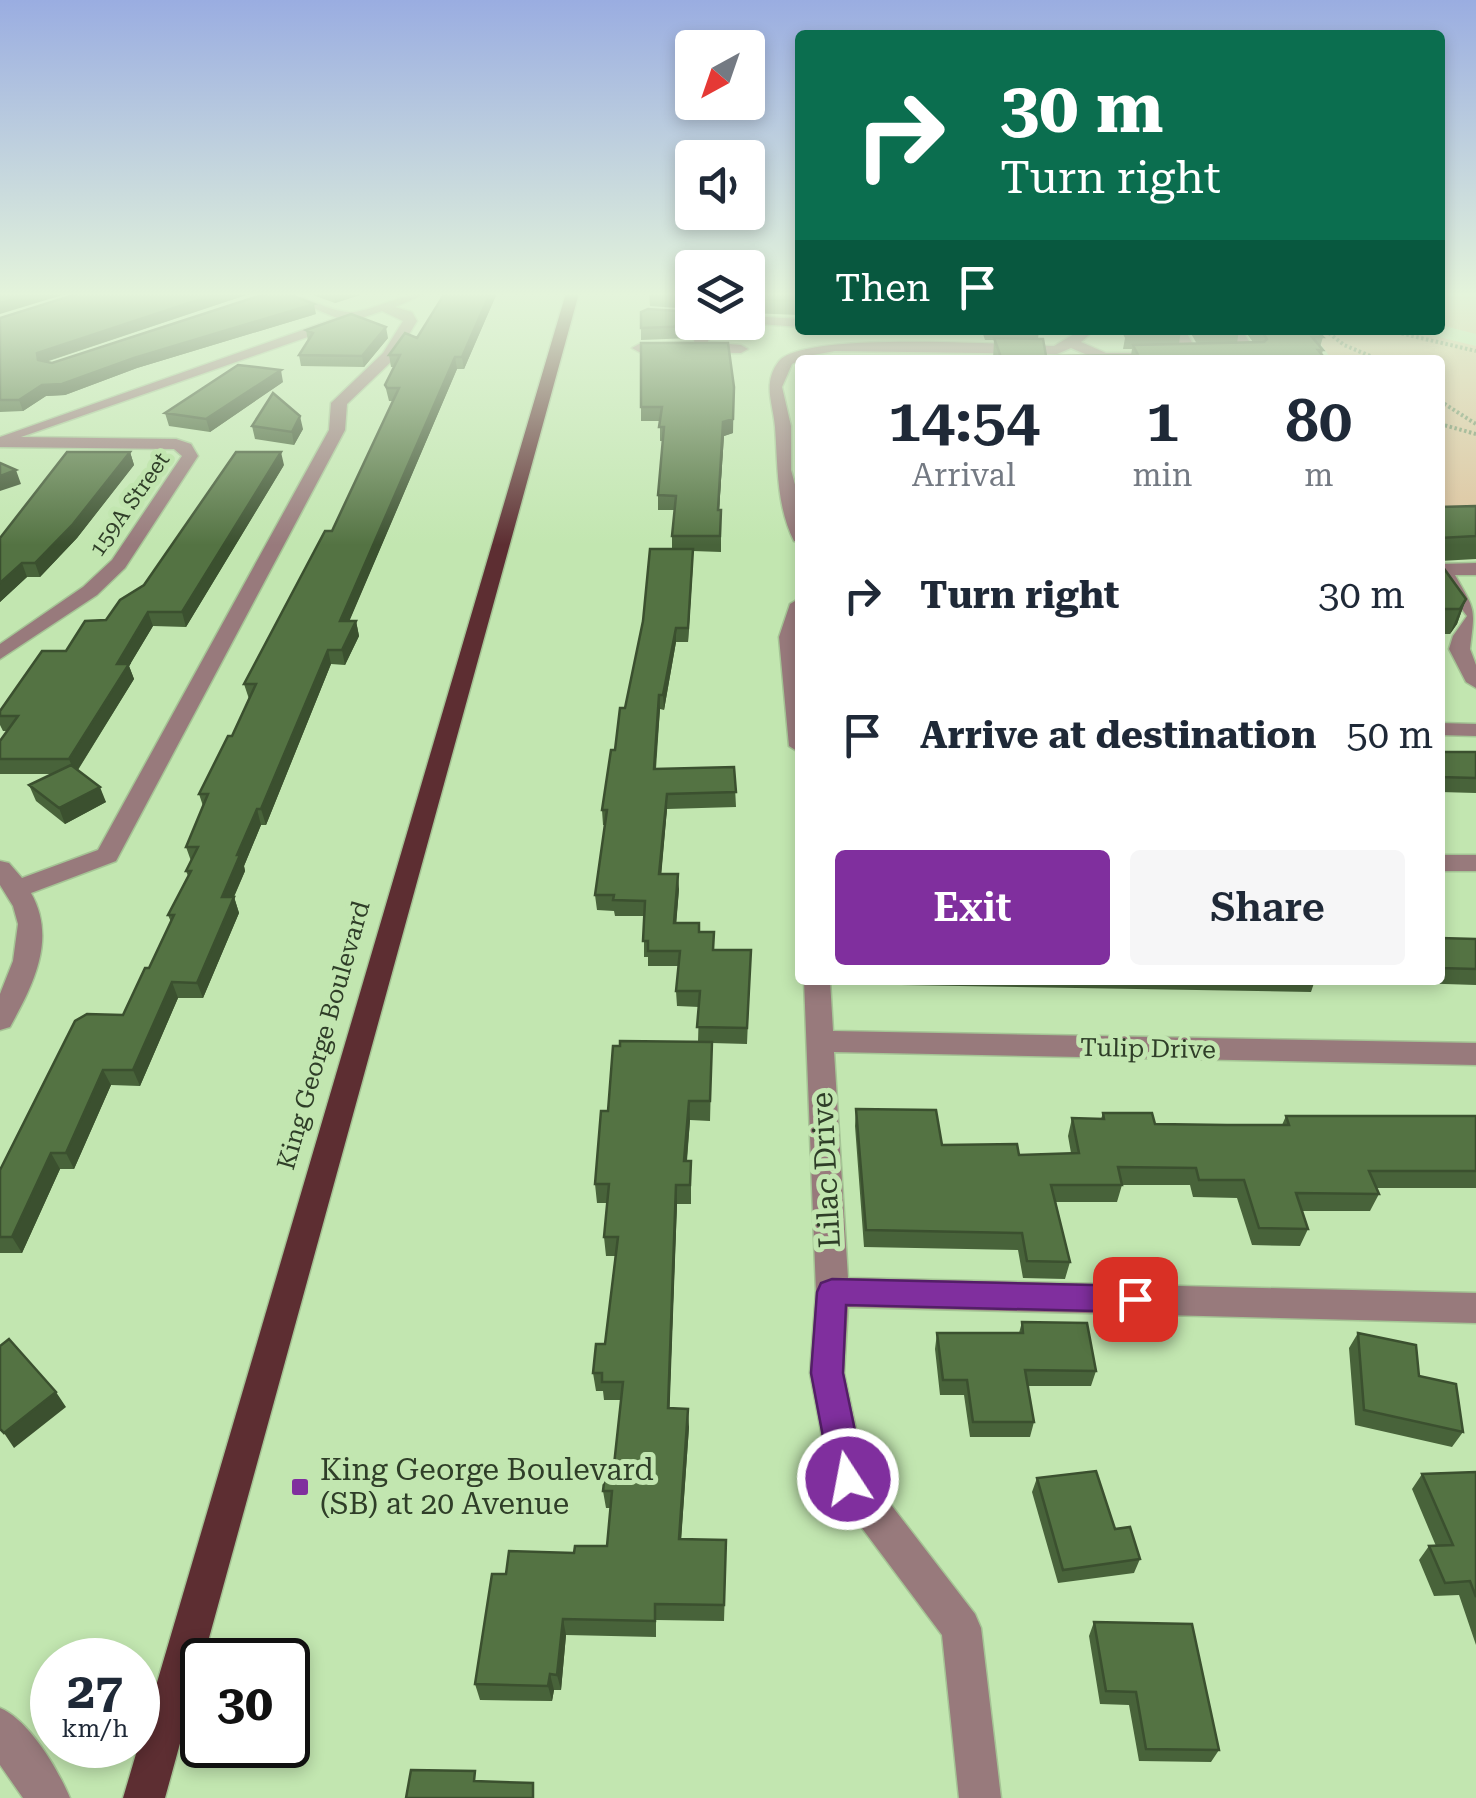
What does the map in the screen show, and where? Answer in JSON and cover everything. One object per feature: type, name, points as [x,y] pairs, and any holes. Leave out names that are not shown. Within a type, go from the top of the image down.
[{"type":"main road","name":"King George Boulevard","points":[[144,1798],[550,377]]},
{"type":"street","points":[[0,441],[181,377]]},
{"type":"street","points":[[20,888],[107,854],[337,430],[339,402],[366,377]]},
{"type":"street","points":[[779,377],[774,387],[792,427],[783,470],[795,517]]},
{"type":"street","points":[[78,442],[65,430],[71,420],[88,409]]},
{"type":"street","points":[[0,441],[78,442]]},
{"type":"street","name":"159A Street","points":[[0,653],[90,591],[118,564],[190,456],[185,446],[78,442]]},
{"type":"street","points":[[1445,569],[1476,569]]},
{"type":"street","points":[[1445,574],[1476,616],[1459,638],[1458,648],[1476,682]]},
{"type":"street","points":[[795,619],[789,637],[795,688]]},
{"type":"street","points":[[1445,729],[1476,730]]},
{"type":"street","points":[[1445,863],[1476,863]]},
{"type":"street","points":[[0,869],[20,888],[32,929],[27,969],[0,1020]]},
{"type":"street","name":"Lilac Drive","points":[[817,985],[832,1292],[827,1373],[848,1479],[961,1628],[980,1798]]},
{"type":"street","name":"Tulip Drive","points":[[820,1041],[1476,1054]]},
{"type":"street","points":[[832,1292],[1476,1308]]},
{"type":"street","points":[[0,1729],[50,1798]]},
{"type":"path","points":[[1445,404],[1476,424]]},
{"type":"path","points":[[1445,425],[1476,434]]},
{"type":"shaded area","points":[[1445,377],[1476,377],[1476,524],[1445,523]]},
{"type":"building","points":[[0,377],[82,377],[62,384],[42,385],[19,400],[0,400]]},
{"type":"building","points":[[220,377],[270,377],[206,419],[165,413]]},
{"type":"building","points":[[389,377],[446,377],[340,621],[356,621],[342,650],[328,650],[261,809],[257,809],[237,855],[222,897],[234,897],[197,983],[172,982],[133,1070],[103,1070],[66,1153],[51,1153],[12,1237],[0,1237],[0,1170],[75,1021],[87,1014],[123,1015],[145,968],[149,968],[174,915],[168,915],[191,871],[186,871],[198,847],[186,847],[208,794],[199,794],[256,684],[244,684],[325,531],[332,531],[399,388],[385,385]]},
{"type":"building","points":[[641,377],[733,377],[733,419],[723,422],[720,536],[672,536],[676,496],[658,495],[662,407],[641,407]]},
{"type":"building","points":[[273,393],[300,416],[292,432],[252,426]]},
{"type":"building","points":[[67,452],[130,452],[73,524],[35,563],[22,563],[0,583],[0,538]]},
{"type":"building","points":[[236,452],[281,452],[182,612],[148,612],[117,664],[129,664],[69,759],[0,759],[0,741],[18,716],[0,716],[0,711],[42,651],[66,651],[85,621],[106,620],[120,600],[144,585]]},
{"type":"building","points":[[0,463],[16,470],[0,476]]},
{"type":"building","points":[[1476,506],[1476,536],[1445,538],[1445,507]]},
{"type":"building","points":[[650,549],[693,549],[688,628],[676,628],[663,695],[659,695],[654,769],[734,767],[736,792],[667,794],[659,874],[678,874],[674,923],[699,923],[699,932],[714,932],[713,950],[751,950],[747,1028],[697,1027],[700,991],[676,991],[680,951],[648,951],[648,941],[643,941],[645,901],[595,895],[611,750],[615,750],[620,708],[625,708],[643,621]]},
{"type":"building","points":[[1445,570],[1466,599],[1460,609],[1445,609]]},
{"type":"building","points":[[1445,752],[1476,752],[1476,778],[1445,777]]},
{"type":"building","points":[[71,765],[100,787],[59,808],[29,785]]},
{"type":"building","points":[[1445,938],[1476,939],[1476,969],[1445,968]]},
{"type":"building","points":[[620,1041],[712,1042],[710,1101],[689,1101],[684,1161],[691,1161],[690,1185],[676,1185],[668,1408],[688,1409],[679,1539],[726,1540],[724,1605],[655,1604],[655,1621],[563,1619],[557,1675],[550,1674],[548,1686],[475,1684],[492,1574],[506,1574],[509,1551],[574,1553],[575,1546],[607,1546],[612,1491],[603,1491],[606,1465],[614,1465],[623,1382],[602,1382],[602,1373],[593,1373],[596,1344],[605,1344],[618,1237],[604,1237],[609,1184],[595,1184],[601,1111],[608,1111],[613,1046],[620,1046]]},
{"type":"building","points":[[856,1109],[936,1110],[942,1145],[1017,1144],[1019,1155],[1079,1153],[1072,1118],[1104,1119],[1103,1113],[1152,1113],[1155,1124],[1227,1125],[1289,1125],[1286,1116],[1476,1116],[1476,1171],[1369,1171],[1379,1194],[1296,1193],[1308,1229],[1259,1228],[1244,1180],[1199,1180],[1196,1168],[1118,1167],[1122,1185],[1051,1185],[1070,1262],[1027,1261],[1022,1233],[866,1230]]},
{"type":"building","points":[[1022,1322],[1087,1323],[1096,1371],[1025,1370],[1034,1422],[973,1422],[967,1380],[943,1380],[937,1333],[1023,1333]]},
{"type":"building","points":[[1358,1333],[1416,1345],[1419,1376],[1456,1384],[1463,1432],[1364,1410]]},
{"type":"building","points":[[9,1339],[56,1392],[4,1433],[0,1429],[0,1346]]},
{"type":"building","points":[[1096,1471],[1115,1529],[1130,1527],[1140,1559],[1063,1570],[1037,1478]]},
{"type":"building","points":[[1476,1472],[1476,1597],[1470,1581],[1445,1583],[1429,1546],[1453,1545],[1422,1474]]},
{"type":"building","points":[[1094,1622],[1192,1624],[1219,1750],[1146,1749],[1136,1692],[1106,1691]]},
{"type":"building","points":[[411,1770],[475,1771],[474,1781],[533,1783],[533,1798],[406,1798]]},
{"type":"place","name":"King George Boulevard (SB) at 20 Avenue","points":[[300,1487]]},
{"type":"route","points":[[848,1479],[827,1373],[832,1292],[1135,1299]]}]
